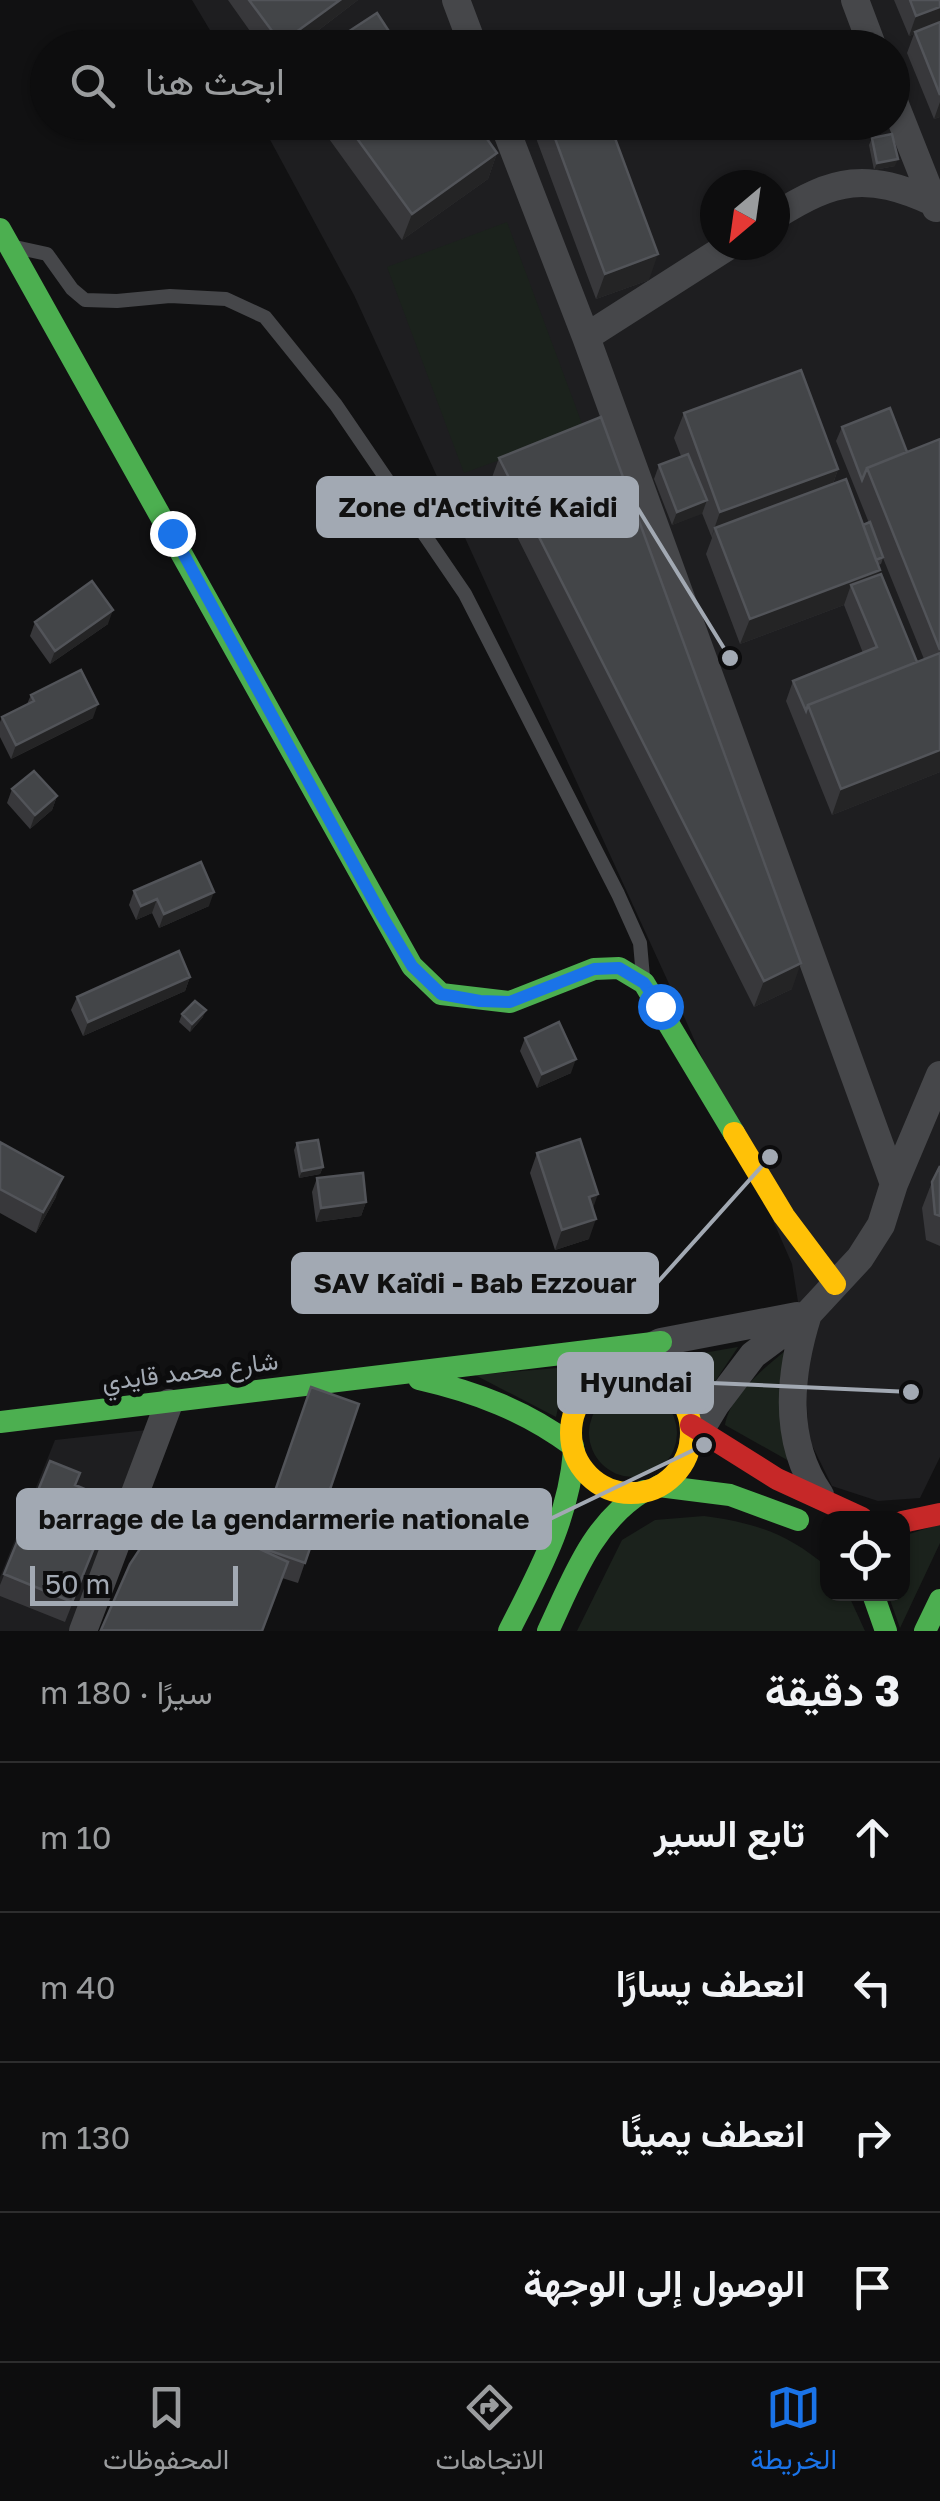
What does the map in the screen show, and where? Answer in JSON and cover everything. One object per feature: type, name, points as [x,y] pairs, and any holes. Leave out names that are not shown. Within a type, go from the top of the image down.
[{"type":"main road","points":[[4,237],[412,966],[441,994],[480,1001],[510,1002],[594,969],[619,968],[644,983],[784,1216],[835,1284]]},
{"type":"main road","name":"شارع محمد قايدي","points":[[0,1422],[661,1342]]},
{"type":"main road","points":[[552,1353],[607,1375],[653,1377],[678,1396],[693,1435],[844,1511]]},
{"type":"main road","points":[[387,1373],[507,1403],[530,1415],[573,1448],[594,1480],[626,1492],[693,1486],[724,1492],[769,1505],[817,1532]]},
{"type":"main road","points":[[509,1631],[567,1511],[573,1486],[571,1428],[575,1411],[584,1396],[607,1375]]},
{"type":"main road","points":[[548,1631],[606,1516],[624,1501],[672,1476],[693,1435]]},
{"type":"main road","points":[[910,1520],[940,1514]]},
{"type":"main road","points":[[925,1631],[940,1600]]},
{"type":"main road","points":[[875,1601],[886,1631]]},
{"type":"street","points":[[456,0],[467,30]]},
{"type":"street","points":[[855,0],[866,30]]},
{"type":"street","points":[[510,140],[586,337],[894,1184]]},
{"type":"street","points":[[909,140],[937,211]]},
{"type":"street","points":[[790,206],[809,194],[857,181],[899,186],[937,211]]},
{"type":"street","points":[[586,337],[707,260]]},
{"type":"street","points":[[693,1435],[753,1355],[808,1314],[860,1258],[882,1225],[894,1184],[940,1075]]},
{"type":"street","points":[[607,1375],[661,1342],[808,1314]]},
{"type":"street","points":[[808,1314],[792,1374],[794,1435],[814,1485],[827,1504]]},
{"type":"street","points":[[83,1631],[169,1403]]},
{"type":"lane","points":[[4,237],[47,254],[72,290],[85,300],[170,296],[226,299],[265,316],[336,404],[465,594],[618,894],[640,943],[644,983]]},
{"type":"shaded area","points":[[192,0],[940,0],[940,1457],[920,1498],[878,1501],[832,1486],[808,1437],[805,1346],[792,1264],[686,1021],[354,295],[270,140],[910,140],[910,30],[210,30]]},
{"type":"shaded area","points":[[507,222],[584,429],[464,473],[387,267]]},
{"type":"shaded area","points":[[738,1347],[706,1395],[668,1359]]},
{"type":"shaded area","points":[[785,1351],[780,1409],[796,1465],[725,1425],[740,1394]]},
{"type":"shaded area","points":[[580,1366],[562,1389],[556,1417],[475,1375]]},
{"type":"shaded area","points":[[633,1389],[650,1392],[664,1402],[674,1416],[674,1450],[664,1464],[650,1474],[633,1477],[616,1474],[602,1464],[592,1450],[589,1433],[592,1416],[602,1402],[616,1392]]},
{"type":"shaded area","points":[[156,1429],[78,1631],[0,1631],[0,1577],[55,1440]]},
{"type":"shaded area","points":[[704,1516],[770,1531],[820,1561],[820,1601],[851,1601],[865,1631],[577,1631],[622,1540],[655,1520]]},
{"type":"shaded area","points":[[940,1524],[940,1543],[900,1628],[890,1601],[910,1601],[910,1534]]},
{"type":"building","points":[[249,0],[340,0],[299,30],[271,30]]},
{"type":"building","points":[[910,0],[940,0],[940,7],[916,16]]},
{"type":"building","points":[[377,13],[388,30],[351,30]]},
{"type":"building","points":[[940,22],[940,95],[915,32]]},
{"type":"building","points":[[358,140],[488,140],[497,153],[412,214]]},
{"type":"building","points":[[556,140],[616,140],[658,254],[605,274]]},
{"type":"building","points":[[872,140],[893,140],[898,159],[877,163]]},
{"type":"building","points":[[801,370],[838,469],[720,512],[684,413]]},
{"type":"building","points":[[890,408],[907,452],[867,468],[862,480],[842,427]]},
{"type":"building","points":[[601,417],[801,963],[764,981],[499,458]]},
{"type":"building","points":[[940,439],[940,650],[867,468]]},
{"type":"building","points":[[688,454],[707,500],[677,512],[659,465]]},
{"type":"building","points":[[846,479],[880,570],[750,619],[715,528]]},
{"type":"building","points":[[870,522],[883,557],[876,560],[863,525]]},
{"type":"building","points":[[881,574],[917,662],[808,705],[806,711],[793,681],[877,647],[851,585]]},
{"type":"building","points":[[92,581],[113,610],[55,651],[35,622]]},
{"type":"building","points":[[940,653],[940,750],[841,789],[808,705]]},
{"type":"building","points":[[81,670],[98,704],[16,745],[2,717],[34,701],[31,695]]},
{"type":"building","points":[[34,771],[57,796],[35,815],[12,789]]},
{"type":"building","points":[[201,862],[214,892],[164,914],[157,899],[141,906],[134,891]]},
{"type":"building","points":[[179,951],[190,977],[88,1022],[77,997]]},
{"type":"building","points":[[195,1001],[206,1010],[192,1024],[182,1014]]},
{"type":"building","points":[[559,1022],[576,1059],[542,1074],[525,1038]]},
{"type":"building","points":[[580,1139],[598,1194],[589,1197],[596,1219],[562,1230],[537,1153]]},
{"type":"building","points":[[318,1140],[323,1167],[302,1171],[297,1143]]},
{"type":"building","points":[[0,1142],[63,1177],[43,1212],[0,1189]]},
{"type":"building","points":[[940,1166],[940,1216],[935,1214],[932,1182]]},
{"type":"building","points":[[363,1173],[366,1202],[321,1208],[317,1178]]},
{"type":"building","points":[[311,1387],[359,1404],[305,1563],[256,1546]]},
{"type":"building","points":[[50,1461],[80,1473],[75,1485],[113,1501],[72,1602],[4,1574]]},
{"type":"building","points":[[163,1514],[208,1525],[288,1562],[262,1631],[101,1630],[130,1564]]},
{"type":"traffic: fast","points":[[0,229],[412,966],[441,994],[510,1002],[594,969],[619,968],[644,983],[734,1133]]},
{"type":"traffic: fast","points":[[0,1422],[661,1342]]},
{"type":"traffic: fast","points":[[419,1379],[500,1404],[573,1446]]},
{"type":"traffic: fast","points":[[509,1631],[559,1522],[574,1451]]},
{"type":"traffic: fast","points":[[659,1486],[730,1495],[798,1520]]},
{"type":"traffic: fast","points":[[548,1631],[597,1535],[644,1491]]},
{"type":"traffic: fast","points":[[925,1631],[940,1600]]},
{"type":"traffic: fast","points":[[875,1601],[886,1631]]},
{"type":"traffic: slow","points":[[734,1133],[784,1216],[835,1284]]},
{"type":"traffic: slow","points":[[631,1373],[654,1378],[673,1391],[686,1410],[691,1433],[686,1456],[673,1475],[654,1488],[631,1493],[608,1488],[589,1475],[576,1456],[571,1433],[576,1410],[589,1391],[608,1378],[631,1373]]},
{"type":"traffic: jam","points":[[691,1425],[777,1479],[847,1511]]},
{"type":"traffic: jam","points":[[910,1520],[940,1514]]},
{"type":"place","name":"Zone d'Activité Kaidi","points":[[730,658]]},
{"type":"place","name":"SAV Kaïdi - Bab Ezzouar","points":[[770,1157]]},
{"type":"place","name":"Hyundai","points":[[911,1392]]},
{"type":"place","name":"barrage de la gendarmerie nationale","points":[[704,1445]]},
{"type":"route","points":[[172,533],[412,966],[441,994],[510,1002],[594,969],[619,968],[644,983],[660,1006]]}]
